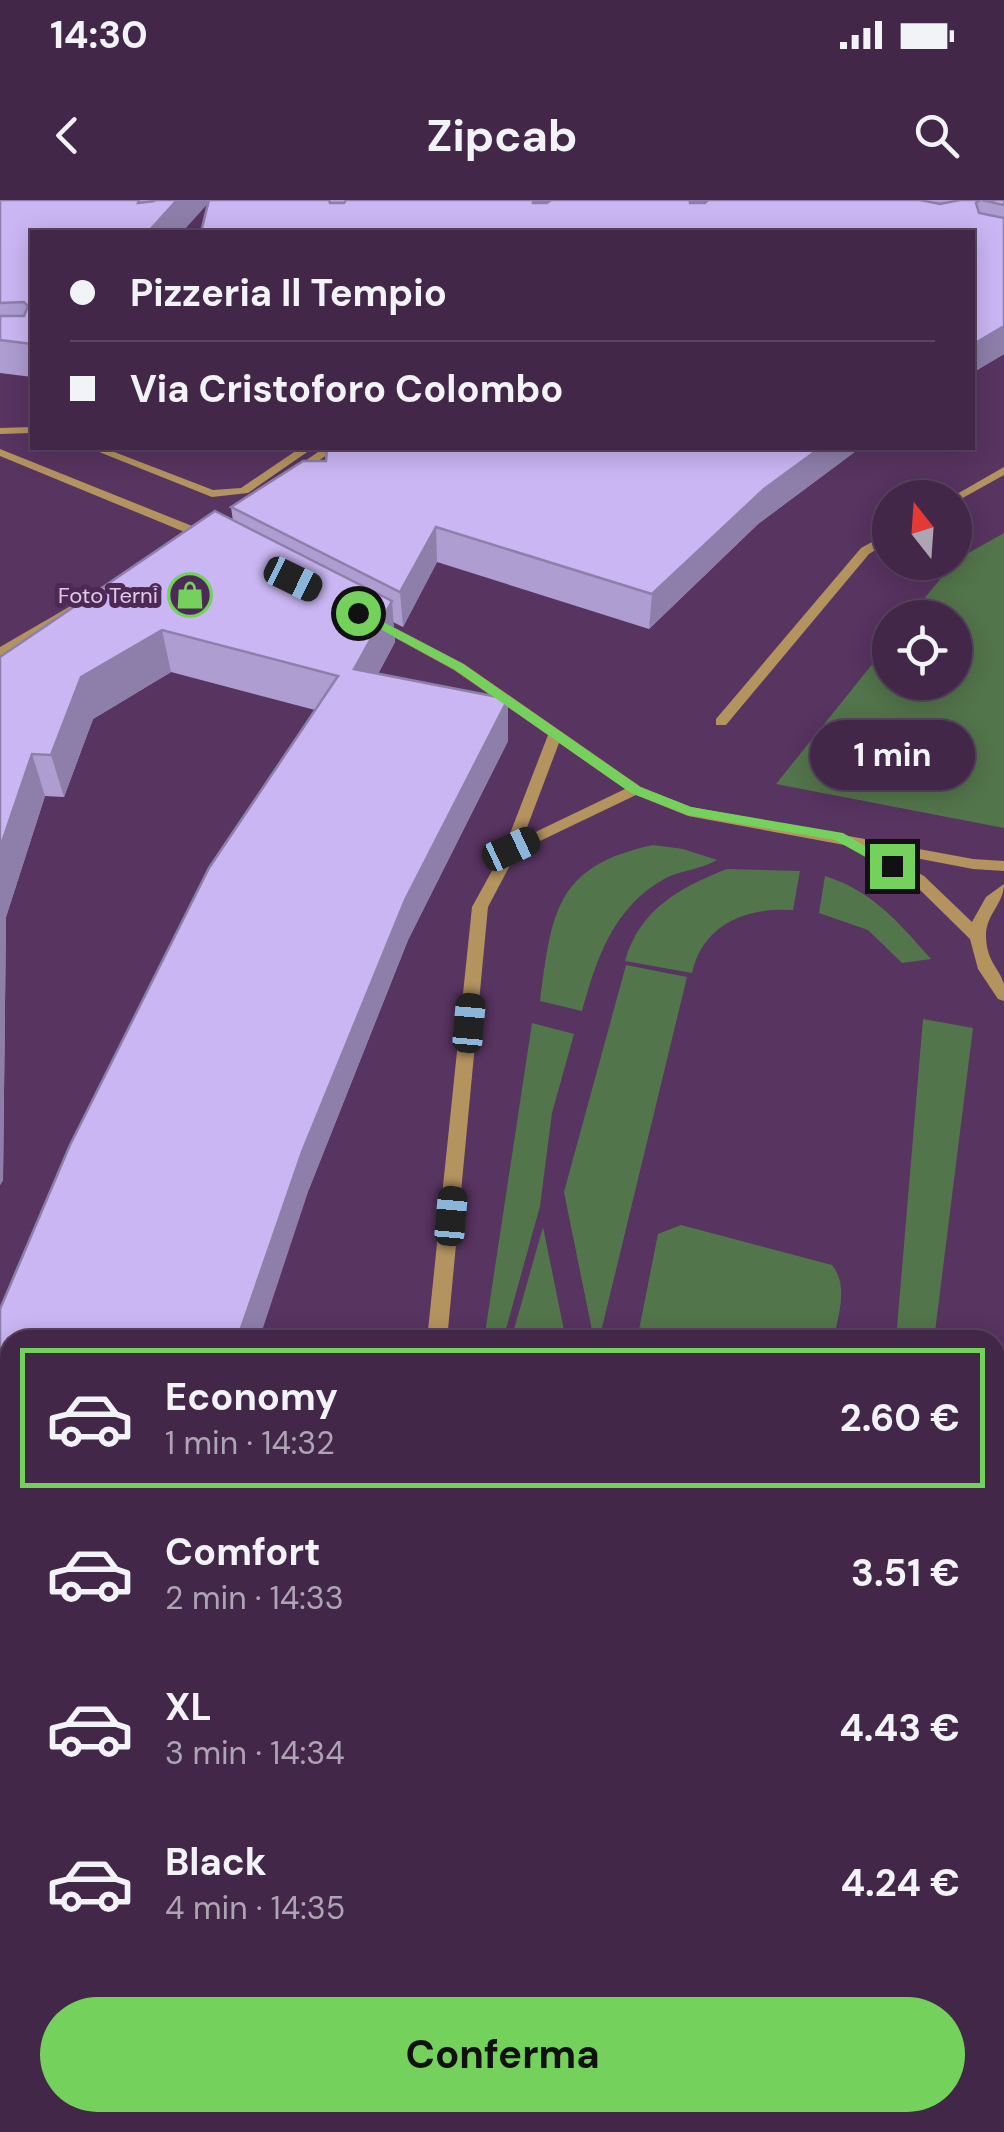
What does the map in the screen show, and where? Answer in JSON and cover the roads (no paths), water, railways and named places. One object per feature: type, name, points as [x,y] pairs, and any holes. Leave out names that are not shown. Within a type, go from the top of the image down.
[{"type":"street","points":[[0,431],[30,430]]},
{"type":"street","points":[[100,450],[212,494],[244,492],[304,450]]},
{"type":"street","points":[[250,503],[328,450]]},
{"type":"street","points":[[0,452],[230,548]]},
{"type":"street","points":[[972,488],[1004,470]]},
{"type":"street","points":[[182,542],[212,525]]},
{"type":"street","points":[[721,722],[872,547]]},
{"type":"street","points":[[0,653],[99,592]]},
{"type":"street","points":[[358,613],[459,667],[636,790],[688,811],[974,864],[1004,866]]},
{"type":"street","points":[[438,1330],[480,907],[511,849],[556,733]]},
{"type":"street","points":[[511,849],[636,790]]},
{"type":"street","points":[[838,836],[918,880],[976,936]]},
{"type":"street","points":[[1004,889],[983,911],[976,936],[979,957],[990,980],[1004,995]]},
{"type":"place","name":"Foto Terni","points":[[190,595]]}]
